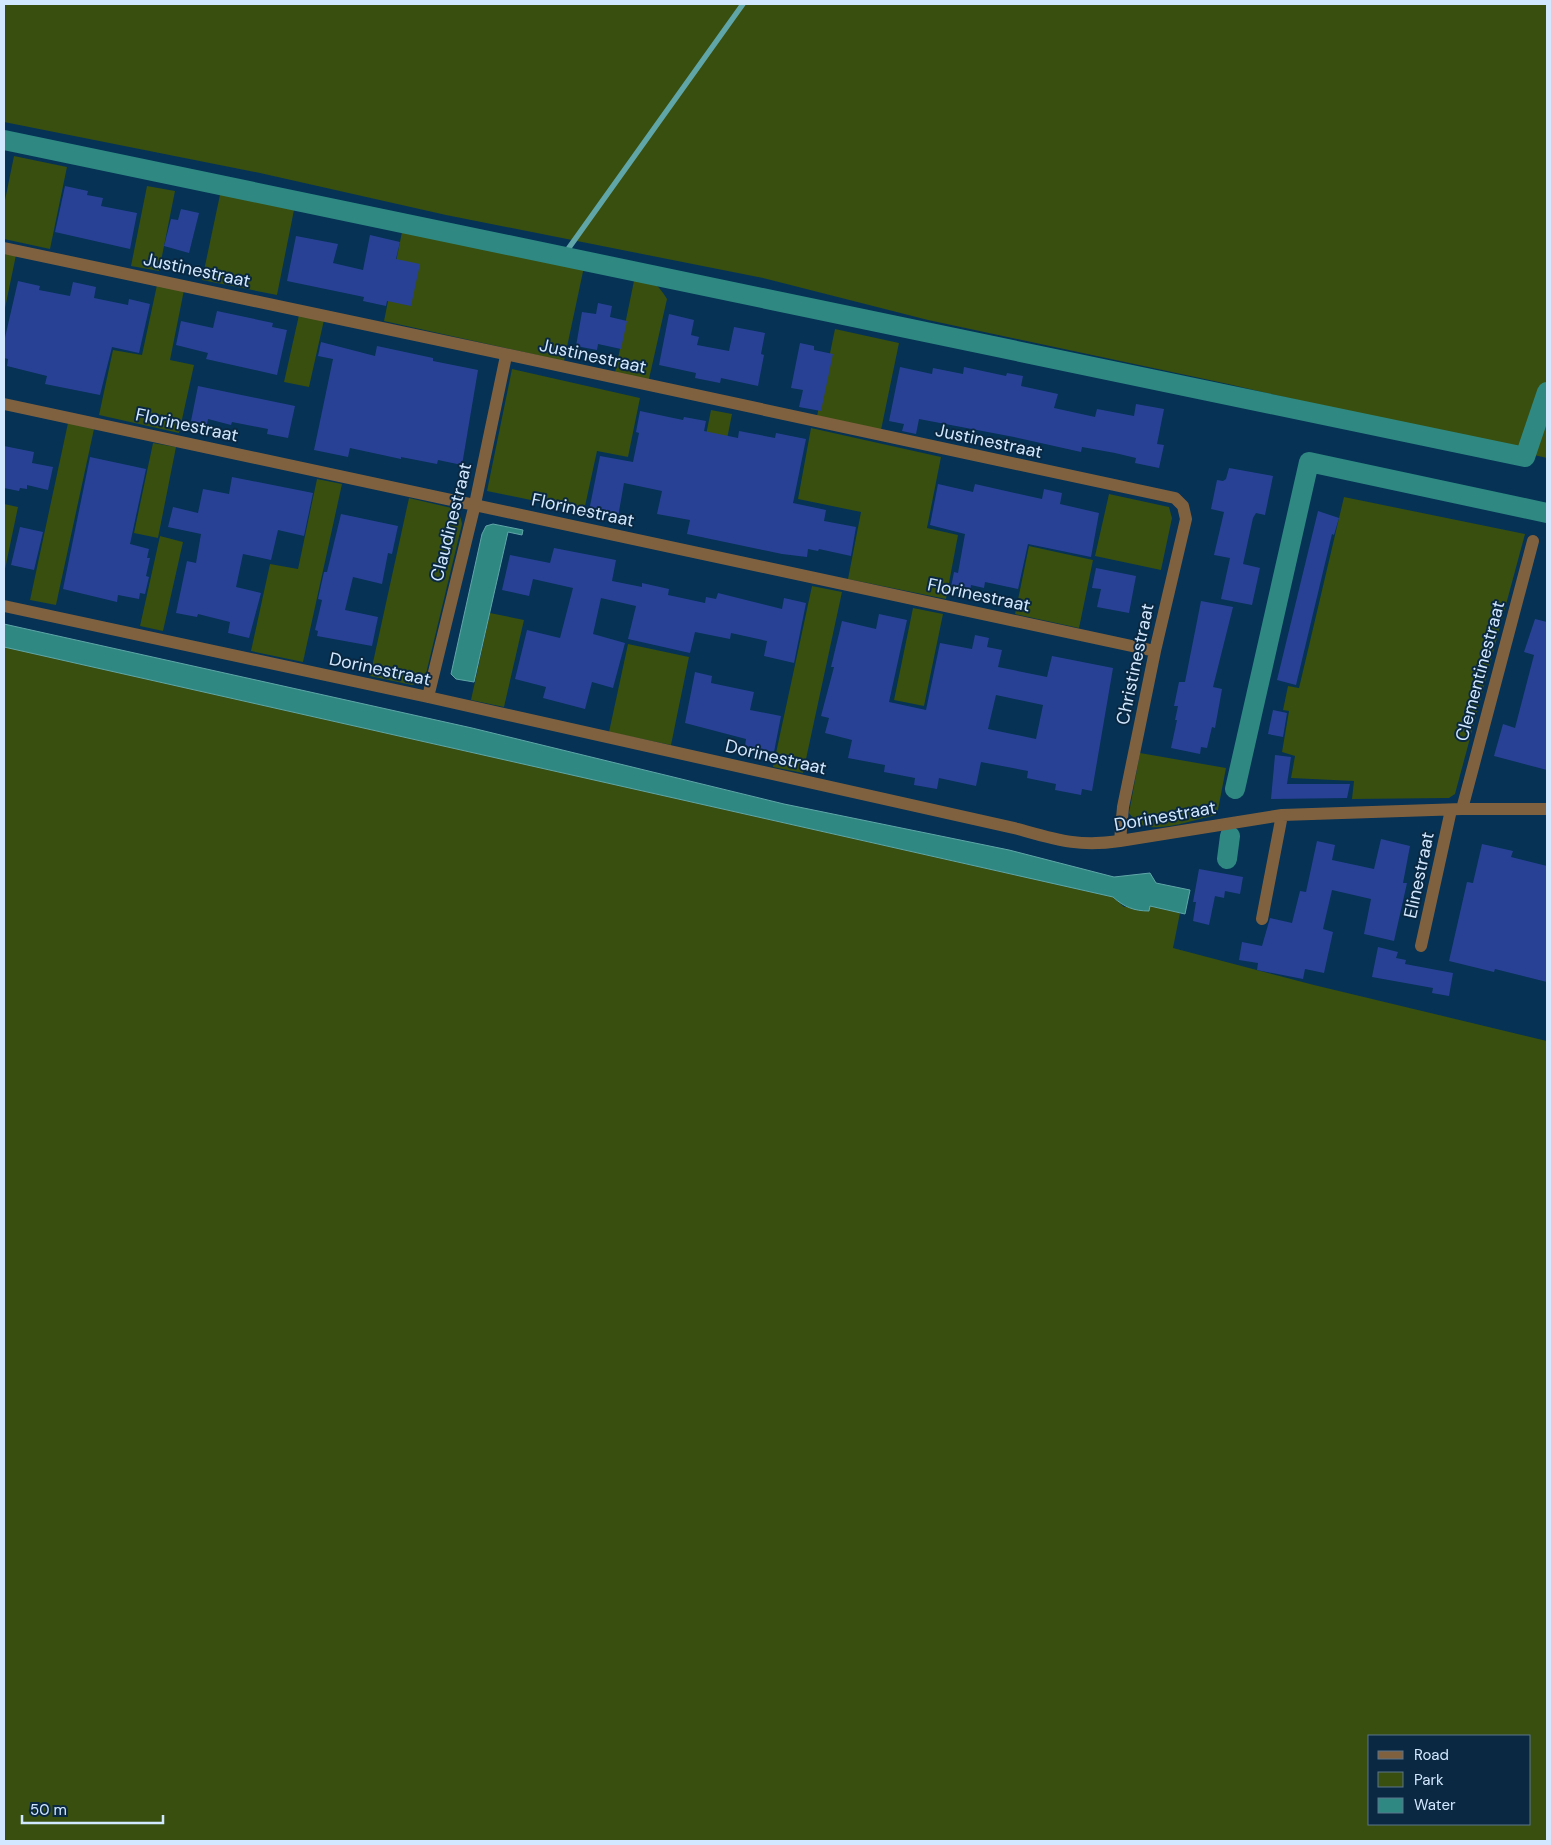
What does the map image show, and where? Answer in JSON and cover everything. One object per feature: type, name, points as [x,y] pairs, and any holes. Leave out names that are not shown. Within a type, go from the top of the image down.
[{"type":"street","name":"Justinestraat","points":[[4,248],[323,314],[506,356],[1175,498]]},
{"type":"street","name":"Claudinestraat","points":[[428,697],[475,504],[506,356]]},
{"type":"street","name":"Florinestraat","points":[[4,404],[1155,651]]},
{"type":"street","name":"Christinestraat","points":[[1120,841],[1123,807],[1155,651],[1186,519],[1183,506],[1175,498]]},
{"type":"street","name":"Clementinestraat","points":[[1457,810],[1533,541]]},
{"type":"street","name":"Dorinestraat","points":[[4,606],[428,697],[1018,829],[1072,843],[1098,844],[1282,815],[1547,809]]},
{"type":"street","name":"Elinestraat","points":[[1421,946],[1457,810]]},
{"type":"street","points":[[1262,919],[1282,815]]},
{"type":"green space","points":[[4,4],[1547,4],[1547,458],[1228,384],[928,320],[763,278],[446,215],[260,173],[4,122]]},
{"type":"green space","points":[[14,156],[67,167],[50,249],[4,239],[4,205]]},
{"type":"green space","points":[[147,186],[175,191],[159,271],[131,266]]},
{"type":"green space","points":[[221,190],[295,205],[277,295],[202,280]]},
{"type":"green space","points":[[403,227],[584,267],[564,361],[384,321]]},
{"type":"green space","points":[[4,252],[16,255],[4,313]]},
{"type":"green space","points":[[635,276],[654,283],[667,299],[649,379],[615,373]]},
{"type":"green space","points":[[157,285],[184,290],[170,360],[194,365],[179,433],[99,415],[113,350],[142,355]]},
{"type":"green space","points":[[299,315],[324,320],[309,387],[284,382]]},
{"type":"green space","points":[[835,329],[899,343],[881,430],[817,416]]},
{"type":"green space","points":[[512,369],[640,398],[628,457],[597,451],[584,511],[487,491]]},
{"type":"green space","points":[[711,410],[732,414],[719,479],[698,475]]},
{"type":"green space","points":[[68,423],[94,429],[56,605],[30,600]]},
{"type":"green space","points":[[811,428],[941,457],[927,528],[958,535],[946,599],[848,579],[861,512],[798,499]]},
{"type":"green space","points":[[153,443],[176,447],[158,538],[134,533]]},
{"type":"green space","points":[[317,479],[342,484],[303,662],[251,651],[270,564],[298,569]]},
{"type":"green space","points":[[1109,494],[1169,507],[1172,518],[1161,570],[1095,556]]},
{"type":"green space","points":[[1344,497],[1525,534],[1455,794],[1449,798],[1352,799],[1354,781],[1291,778],[1295,756],[1282,752],[1289,711],[1283,710],[1288,686],[1299,688]]},
{"type":"green space","points":[[409,498],[456,509],[460,514],[462,524],[425,678],[423,682],[412,685],[370,676]]},
{"type":"green space","points":[[4,504],[18,507],[4,574]]},
{"type":"green space","points":[[160,536],[183,542],[163,631],[140,626]]},
{"type":"green space","points":[[1029,546],[1093,560],[1079,628],[1015,614]]},
{"type":"green space","points":[[812,586],[842,592],[803,773],[773,767]]},
{"type":"green space","points":[[913,608],[943,614],[924,706],[894,700]]},
{"type":"green space","points":[[490,613],[524,620],[504,707],[471,700]]},
{"type":"green space","points":[[628,644],[689,657],[671,745],[609,732]]},
{"type":"green space","points":[[4,645],[1113,897],[1124,907],[1150,906],[1180,913],[1173,948],[1314,985],[1547,1041],[1547,1841],[4,1841]]},
{"type":"green space","points":[[1140,753],[1226,768],[1217,815],[1162,827],[1144,826],[1137,822],[1129,813]]},
{"type":"water","points":[[493,524],[523,530],[522,535],[508,532],[474,682],[456,679],[451,674],[482,534],[486,526]]},
{"type":"water","points":[[4,624],[472,728],[784,804],[1009,850],[1114,877],[1150,873],[1156,883],[1190,890],[1185,914],[1150,906],[1149,911],[1134,909],[1125,906],[1113,897],[4,647]]},
{"type":"building","points":[[65,186],[88,191],[87,195],[103,198],[101,206],[137,213],[130,249],[55,232]]},
{"type":"building","points":[[181,209],[199,213],[189,253],[164,246],[171,219],[178,220]]},
{"type":"building","points":[[370,235],[400,242],[396,259],[420,264],[411,306],[387,301],[386,306],[363,301],[364,297],[287,281],[296,236],[338,244],[333,263],[363,270]]},
{"type":"building","points":[[18,281],[40,286],[39,290],[70,296],[73,282],[96,287],[94,298],[128,305],[129,299],[150,304],[139,353],[112,347],[100,395],[45,384],[47,376],[7,366],[8,359],[4,358],[4,342]]},
{"type":"building","points":[[598,303],[612,306],[610,317],[627,321],[621,349],[598,344],[597,350],[576,346],[582,312],[596,314]]},
{"type":"building","points":[[217,311],[273,323],[272,327],[287,330],[277,375],[206,359],[208,353],[176,345],[181,321],[213,328]]},
{"type":"building","points":[[669,314],[694,320],[691,335],[699,337],[697,345],[729,351],[734,327],[765,333],[761,354],[764,355],[758,386],[721,378],[720,383],[695,378],[696,373],[659,365]]},
{"type":"building","points":[[321,342],[375,356],[377,346],[433,358],[433,361],[478,370],[462,465],[438,460],[437,464],[401,457],[401,459],[350,448],[348,457],[314,450],[333,359],[318,356]]},
{"type":"building","points":[[800,343],[814,346],[814,350],[833,354],[821,411],[799,407],[803,390],[791,388]]},
{"type":"building","points":[[900,367],[932,374],[933,368],[963,374],[964,367],[1006,376],[1007,373],[1023,376],[1021,386],[1058,394],[1054,408],[1095,417],[1097,409],[1134,416],[1136,404],[1164,409],[1157,444],[1164,445],[1159,468],[1135,463],[1136,458],[1115,453],[1082,447],[1081,452],[919,419],[916,434],[902,431],[904,424],[889,421]]},
{"type":"building","points":[[198,386],[295,406],[288,438],[267,434],[268,429],[232,422],[231,425],[208,419],[207,424],[191,421]]},
{"type":"building","points":[[640,411],[683,420],[684,417],[706,421],[704,431],[738,438],[739,431],[775,438],[776,433],[806,439],[793,503],[826,510],[824,521],[856,527],[851,556],[819,549],[818,551],[808,549],[807,557],[782,554],[687,534],[690,520],[657,514],[662,491],[624,483],[618,517],[589,511],[600,456],[633,462],[639,433],[636,432]]},
{"type":"building","points":[[4,446],[34,452],[32,463],[53,467],[48,490],[27,485],[27,489],[20,488],[19,491],[4,488]]},
{"type":"building","points":[[90,457],[146,469],[130,544],[149,549],[147,558],[150,558],[146,576],[149,577],[145,594],[140,593],[139,599],[118,595],[117,602],[63,589]]},
{"type":"building","points":[[1229,468],[1273,476],[1265,515],[1256,513],[1253,518],[1243,564],[1260,568],[1252,605],[1221,599],[1230,558],[1214,555],[1224,512],[1211,509],[1217,480],[1223,481],[1226,479]]},
{"type":"building","points":[[232,477],[313,493],[304,536],[278,530],[271,560],[243,554],[236,587],[261,593],[249,638],[228,633],[230,622],[198,614],[197,617],[176,613],[187,561],[196,563],[201,534],[168,527],[173,507],[198,513],[203,489],[229,494]]},
{"type":"building","points":[[938,484],[973,492],[975,484],[1042,499],[1044,489],[1062,493],[1060,504],[1099,513],[1091,557],[1028,544],[1018,589],[985,582],[984,588],[971,585],[970,591],[951,587],[954,572],[958,573],[965,534],[930,525]]},
{"type":"building","points":[[1318,511],[1339,518],[1334,535],[1332,534],[1296,685],[1277,680]]},
{"type":"building","points":[[341,514],[398,526],[392,554],[388,553],[382,584],[353,577],[345,610],[378,617],[372,646],[317,636],[318,631],[315,630],[322,600],[318,599],[324,572],[327,572]]},
{"type":"building","points":[[20,527],[43,532],[34,570],[11,565]]},
{"type":"building","points":[[554,548],[616,560],[612,581],[642,587],[642,583],[669,589],[668,595],[705,603],[706,597],[716,599],[718,593],[782,609],[784,598],[806,603],[794,663],[764,656],[767,641],[731,633],[730,639],[695,632],[690,653],[628,639],[636,606],[601,598],[593,634],[625,643],[613,688],[592,682],[585,709],[543,698],[546,687],[515,679],[527,630],[560,638],[573,588],[533,579],[529,596],[502,590],[510,555],[550,563]]},
{"type":"building","points":[[1096,568],[1136,576],[1129,613],[1097,607],[1101,589],[1092,588]]},
{"type":"building","points":[[1201,601],[1233,607],[1213,687],[1222,689],[1215,728],[1212,727],[1207,748],[1201,747],[1200,754],[1171,748],[1178,706],[1174,706],[1179,682],[1185,682]]},
{"type":"building","points":[[879,614],[907,620],[889,702],[926,710],[940,643],[972,649],[975,635],[989,638],[987,647],[1002,650],[998,667],[1047,677],[1052,656],[1113,668],[1092,791],[1082,789],[1081,795],[1055,790],[1056,784],[1027,778],[1028,771],[981,762],[976,786],[939,778],[937,789],[914,785],[915,778],[884,772],[885,765],[848,758],[852,740],[825,733],[829,718],[821,716],[834,667],[831,667],[842,621],[876,629]],"holes":[[[996,695],[1043,705],[1036,739],[988,729]]]},
{"type":"building","points":[[1535,619],[1547,622],[1547,770],[1494,756],[1503,724],[1515,728],[1534,655],[1524,652]]},
{"type":"building","points":[[695,672],[712,676],[711,683],[754,692],[750,710],[781,716],[774,752],[745,746],[746,739],[685,723]]},
{"type":"building","points":[[1273,710],[1287,713],[1283,737],[1268,734]]},
{"type":"building","points":[[1275,755],[1291,757],[1287,784],[1350,784],[1347,798],[1271,799]]},
{"type":"building","points":[[1381,839],[1410,846],[1403,883],[1407,883],[1394,941],[1364,934],[1371,899],[1332,890],[1323,929],[1333,932],[1324,973],[1305,969],[1303,979],[1257,970],[1258,963],[1239,960],[1242,942],[1262,946],[1270,918],[1292,923],[1300,891],[1306,892],[1317,841],[1335,845],[1332,860],[1374,869]]},
{"type":"building","points":[[1482,844],[1513,851],[1511,857],[1547,866],[1547,982],[1495,969],[1494,972],[1449,961],[1467,882],[1473,883]]},
{"type":"building","points":[[1199,869],[1243,877],[1240,894],[1225,891],[1224,898],[1215,896],[1209,925],[1193,921],[1196,902],[1193,902]]},
{"type":"building","points":[[1378,947],[1398,952],[1396,958],[1406,960],[1405,964],[1453,973],[1449,996],[1432,993],[1433,988],[1372,977]]},
{"type":"waterway","points":[[563,256],[743,4]]},
{"type":"waterway","points":[[4,140],[1525,457],[1547,392]]},
{"type":"waterway","points":[[1235,789],[1309,462],[1547,513]]},
{"type":"waterway","points":[[1227,859],[1230,836]]}]
